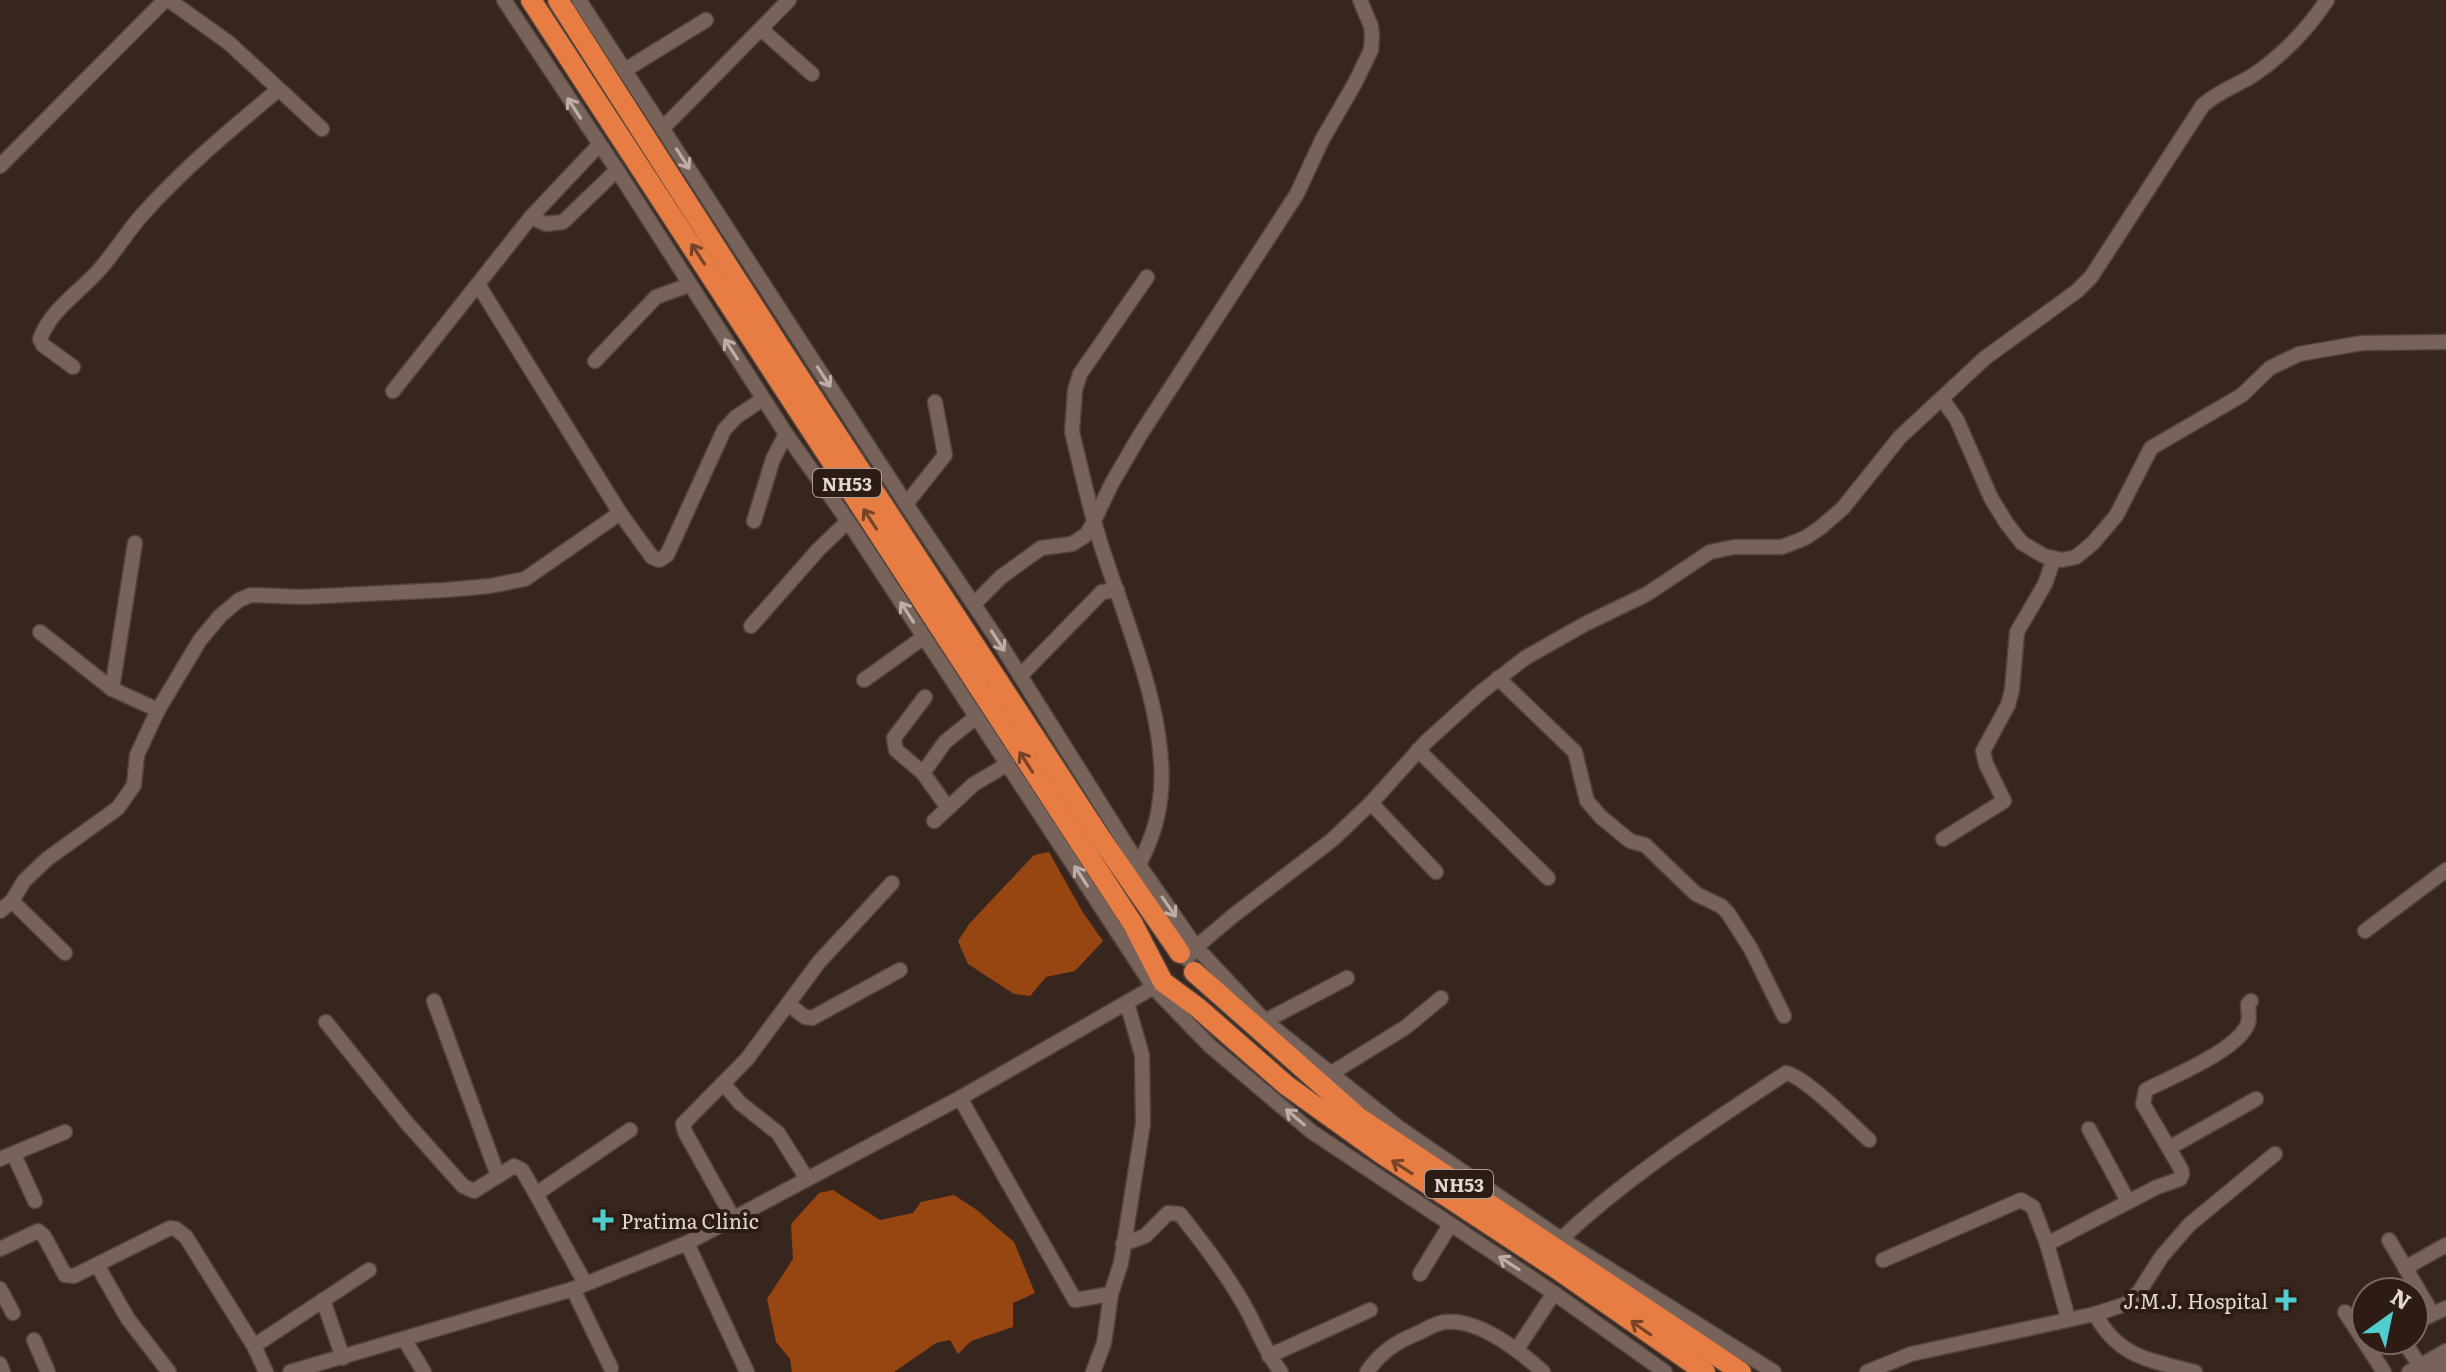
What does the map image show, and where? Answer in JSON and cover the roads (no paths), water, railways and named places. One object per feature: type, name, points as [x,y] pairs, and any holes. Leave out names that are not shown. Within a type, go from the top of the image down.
[{"type":"highway","name":"NH53","points":[[531,0],[1133,924],[1163,982],[1286,1085],[1382,1154],[1560,1271],[1705,1372]]},
{"type":"highway","name":"NH53","points":[[558,0],[779,346],[1100,837],[1189,958],[1358,1117],[1741,1372]]},
{"type":"highway","points":[[1167,957],[1189,958],[1189,983],[1163,982],[1167,957]]},
{"type":"street","points":[[0,166],[167,0],[229,43],[322,129]]},
{"type":"street","points":[[504,0],[786,434],[848,521],[976,717],[1210,1046],[1312,1132],[1554,1293],[1665,1372]]},
{"type":"street","points":[[579,0],[1020,676],[1139,865],[1189,958],[1398,1127],[1561,1239],[1774,1372]]},
{"type":"street","points":[[663,128],[789,0]]},
{"type":"street","points":[[974,604],[1001,577],[1041,548],[1072,544],[1080,540],[1094,522],[1140,435],[1297,194],[1322,140],[1355,83],[1371,50],[1372,36],[1360,0]]},
{"type":"street","points":[[1189,958],[1332,840],[1371,803],[1418,750],[1498,678],[1553,641],[1647,594],[1710,552],[1734,547],[1782,547],[1805,538],[1843,508],[1889,449],[1985,358],[2077,291],[2091,277],[2203,105],[2251,76],[2280,53],[2310,25],[2327,0]]},
{"type":"street","points":[[625,70],[706,20]]},
{"type":"street","points":[[761,29],[812,74]]},
{"type":"street","points":[[73,367],[43,345],[40,339],[44,329],[64,303],[99,270],[141,216],[211,145],[278,90]]},
{"type":"street","points":[[393,391],[531,217],[599,145]]},
{"type":"street","points":[[531,217],[546,224],[563,222],[617,170]]},
{"type":"street","points":[[1139,865],[1153,835],[1160,805],[1162,772],[1145,680],[1094,522],[1072,432],[1077,381],[1147,277]]},
{"type":"street","points":[[595,361],[656,297],[689,285]]},
{"type":"street","points":[[479,286],[620,513],[652,557],[659,560],[667,555],[724,430],[736,417],[763,399]]},
{"type":"street","points":[[1943,400],[1957,420],[1991,498],[2022,543],[2044,556],[2076,557],[2116,516],[2151,448],[2242,395],[2270,368],[2299,354],[2362,343],[2446,342]]},
{"type":"street","points":[[906,504],[945,455],[935,402]]},
{"type":"street","points":[[754,521],[773,459],[786,434]]},
{"type":"street","points":[[65,953],[6,906],[24,881],[47,859],[124,801],[134,785],[137,755],[158,710],[200,640],[220,616],[239,600],[251,595],[303,597],[429,591],[490,586],[525,579],[620,513]]},
{"type":"street","points":[[751,626],[848,521]]},
{"type":"street","points":[[112,689],[135,543]]},
{"type":"street","points":[[1943,839],[2004,801],[1983,751],[2008,705],[2017,632],[2045,584],[2054,558]]},
{"type":"street","points":[[1020,676],[1102,592],[1117,590]]},
{"type":"street","points":[[40,632],[112,689],[158,710]]},
{"type":"street","points":[[864,680],[924,637]]},
{"type":"street","points":[[1498,678],[1575,752],[1587,801],[1601,817],[1630,841],[1645,845],[1696,894],[1721,906],[1728,913],[1751,949],[1784,1016]]},
{"type":"street","points":[[925,697],[894,738],[896,750],[923,773],[948,808]]},
{"type":"street","points":[[923,773],[945,742],[976,717]]},
{"type":"street","points":[[1418,750],[1548,878]]},
{"type":"street","points":[[934,821],[974,784],[1008,764]]},
{"type":"street","points":[[1371,803],[1436,872]]},
{"type":"street","points":[[2365,931],[2446,870]]},
{"type":"street","points":[[733,1218],[683,1124],[754,1049],[819,962],[892,883]]},
{"type":"street","points":[[788,1004],[805,1017],[812,1018],[900,970]]},
{"type":"street","points":[[1265,1021],[1347,978]]},
{"type":"street","points":[[290,1372],[579,1286],[687,1243],[960,1098],[1163,982]]},
{"type":"street","points":[[1330,1074],[1406,1027],[1441,998]]},
{"type":"street","points":[[434,1001],[498,1176]]},
{"type":"street","points":[[2047,1244],[2128,1201],[2180,1179],[2181,1169],[2143,1104],[2144,1094],[2146,1090],[2203,1062],[2242,1034],[2247,1025],[2248,1004],[2251,1001]]},
{"type":"street","points":[[1093,1372],[1104,1343],[1111,1294],[1121,1263],[1143,1124],[1142,1055],[1127,1003]]},
{"type":"street","points":[[326,1022],[406,1122],[463,1186],[474,1191],[514,1166],[522,1170],[579,1286],[611,1368]]},
{"type":"street","points":[[1561,1239],[1664,1153],[1786,1073],[1795,1075],[1809,1086],[1869,1140]]},
{"type":"street","points":[[723,1083],[746,1109],[773,1127],[807,1179]]},
{"type":"street","points":[[960,1098],[1075,1300],[1111,1294]]},
{"type":"street","points":[[2169,1148],[2256,1099]]},
{"type":"street","points":[[2089,1129],[2128,1201]]},
{"type":"street","points":[[536,1194],[630,1130]]},
{"type":"street","points":[[35,1201],[7,1157],[65,1132]]},
{"type":"street","points":[[1867,1372],[1911,1354],[2095,1314],[2126,1304],[2139,1292],[2162,1256],[2190,1224],[2275,1154]]},
{"type":"street","points":[[1883,1260],[2021,1200],[2033,1207],[2068,1318]]},
{"type":"street","points":[[1123,1244],[1145,1236],[1168,1213],[1180,1214],[1219,1263],[1249,1313],[1269,1356],[1281,1372]]},
{"type":"street","points":[[1420,1274],[1450,1225]]},
{"type":"street","points":[[0,1249],[38,1231],[44,1236],[65,1275],[74,1276],[170,1228],[176,1229],[186,1237],[254,1346],[266,1372]]},
{"type":"street","points":[[2389,1240],[2405,1268],[2439,1310]]},
{"type":"street","points":[[687,1243],[747,1372]]},
{"type":"street","points":[[2405,1268],[2446,1245]]},
{"type":"street","points":[[97,1265],[128,1319],[169,1372]]},
{"type":"street","points":[[254,1346],[369,1270]]},
{"type":"street","points":[[0,1289],[13,1313]]},
{"type":"street","points":[[1517,1349],[1554,1293]]},
{"type":"street","points":[[323,1300],[343,1358]]},
{"type":"street","points":[[1269,1356],[1370,1310]]},
{"type":"street","points":[[2345,1312],[2384,1372]]},
{"type":"street","points":[[2095,1314],[2107,1334],[2123,1348],[2155,1362],[2189,1371]]},
{"type":"street","points":[[1367,1372],[1380,1353],[1442,1322],[1460,1322],[1517,1349],[1543,1372]]},
{"type":"street","points":[[404,1339],[424,1372]]},
{"type":"street","points":[[34,1340],[48,1372]]},
{"type":"street","points":[[2420,1370],[2446,1351]]},
{"type":"street","points":[[0,1364],[3,1372]]},
{"type":"street","points":[[2420,1370],[2446,1364]]},
{"type":"place","name":"Pratima Clinic","points":[[603,1220]]},
{"type":"place","name":"J.M.J. Hospital","points":[[2286,1300]]}]
